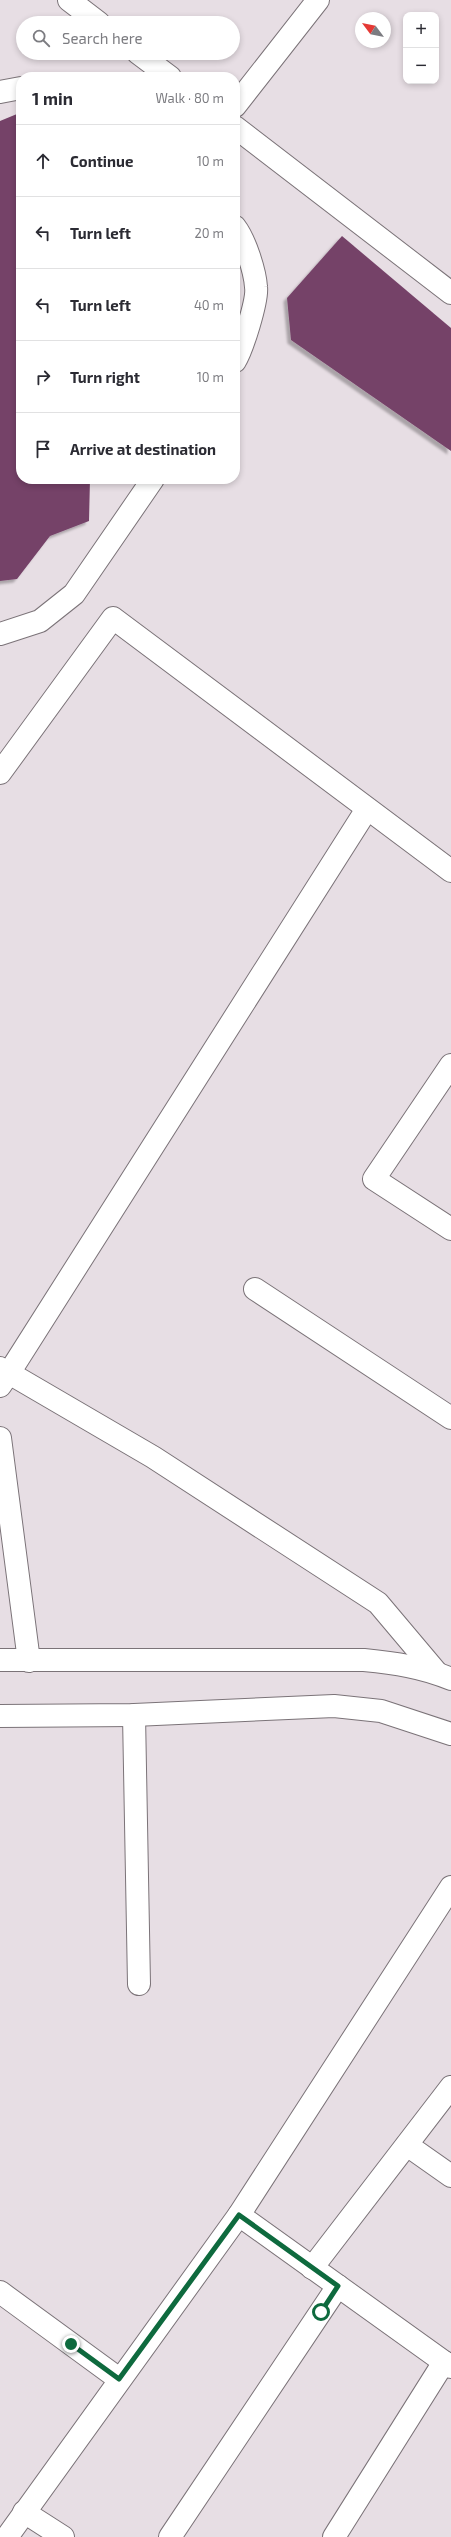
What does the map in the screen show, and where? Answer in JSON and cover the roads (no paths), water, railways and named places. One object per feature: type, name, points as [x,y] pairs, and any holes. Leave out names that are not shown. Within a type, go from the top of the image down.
[{"type":"street","points":[[69,0],[90,16]]},
{"type":"street","points":[[240,100],[318,0]]},
{"type":"street","points":[[147,60],[163,72]]},
{"type":"street","points":[[0,92],[16,89]]},
{"type":"street","points":[[240,131],[451,293]]},
{"type":"street","points":[[240,234],[257,288],[242,351],[240,354]]},
{"type":"street","points":[[0,634],[40,622],[74,594],[151,484]]},
{"type":"street","points":[[0,773],[113,618],[451,871]]},
{"type":"street","points":[[367,809],[3,1376],[153,1457],[378,1603],[444,1676]]},
{"type":"street","points":[[451,1066],[374,1180],[451,1229]]},
{"type":"street","points":[[254,1289],[451,1418]]},
{"type":"street","points":[[0,1438],[29,1661]]},
{"type":"street","points":[[0,1660],[364,1660],[403,1664],[444,1676]]},
{"type":"street","points":[[0,1716],[134,1715],[334,1706],[381,1711],[451,1734]]},
{"type":"street","points":[[134,1715],[139,1984]]},
{"type":"street","points":[[7,2537],[119,2379],[239,2215],[451,1887]]},
{"type":"street","points":[[312,2268],[451,2087]]},
{"type":"street","points":[[407,2145],[451,2176]]},
{"type":"street","points":[[239,2215],[448,2364],[334,2537]]},
{"type":"street","points":[[170,2537],[338,2286]]},
{"type":"street","points":[[0,2292],[119,2379]]},
{"type":"street","points":[[24,2512],[63,2537]]}]
